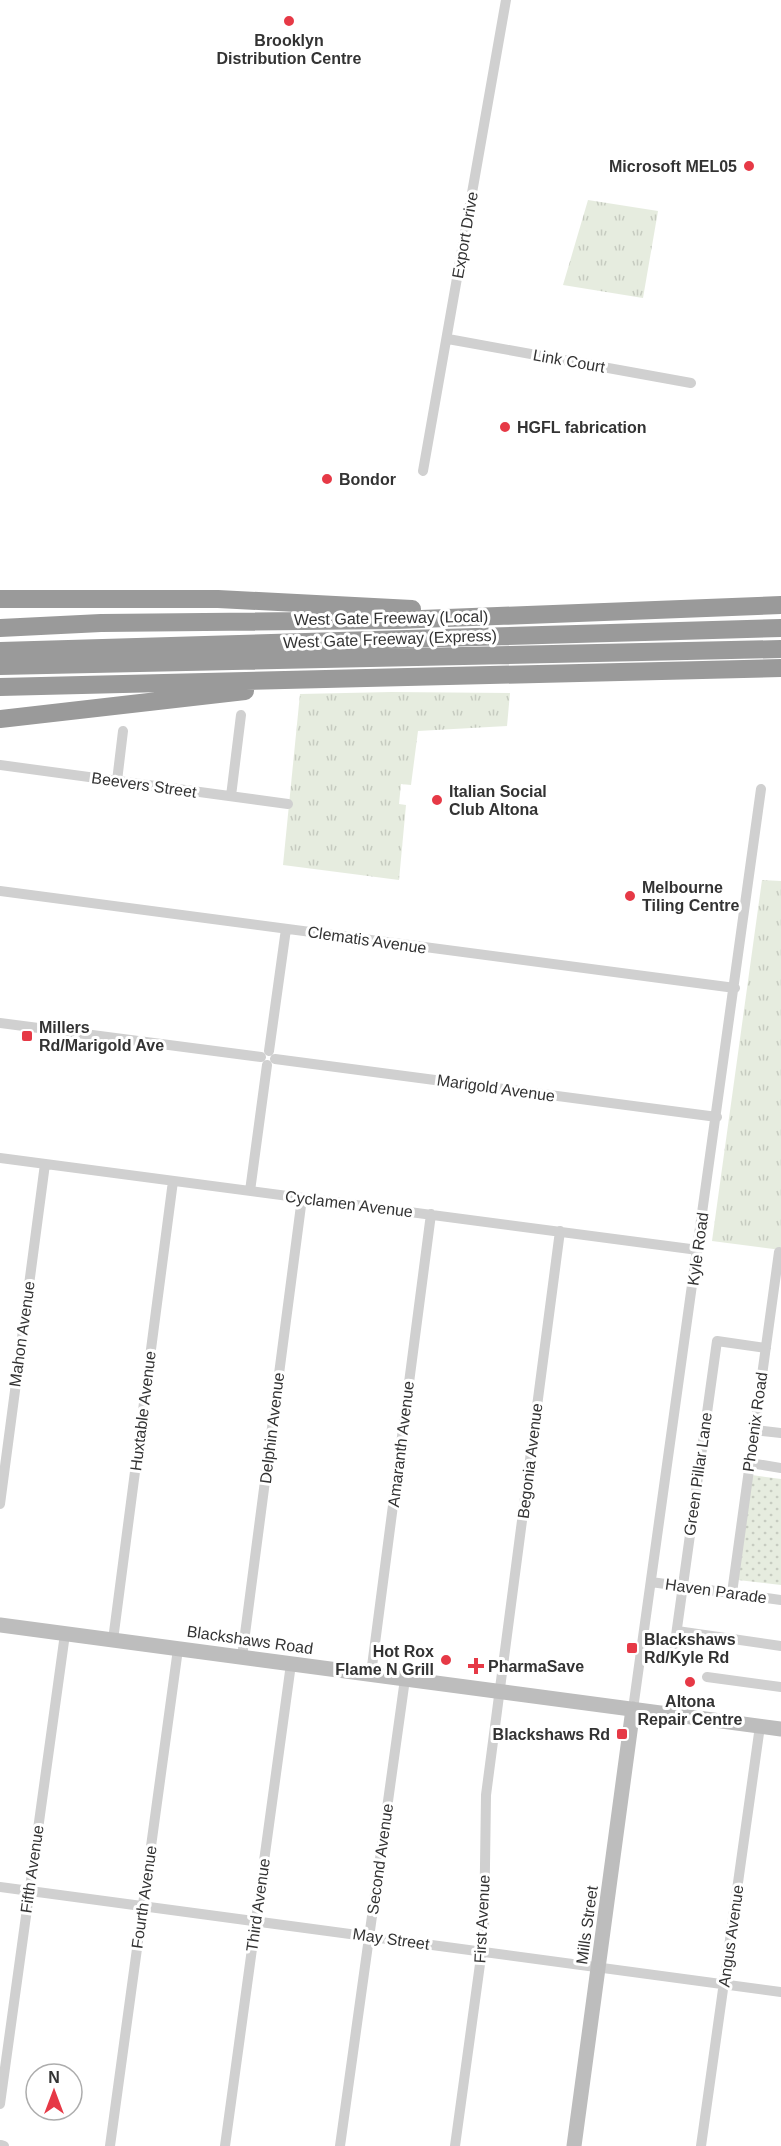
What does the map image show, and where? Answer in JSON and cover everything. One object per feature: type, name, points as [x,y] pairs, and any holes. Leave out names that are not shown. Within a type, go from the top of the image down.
[{"type":"highway","points":[[0,599],[218,599],[400,609],[564,613]]},
{"type":"highway","name":"West Gate Freeway (Local)","points":[[0,628],[101,623],[396,620],[781,605]]},
{"type":"highway","name":"West Gate Freeway (Express)","points":[[0,651],[781,628]]},
{"type":"highway","name":"West Gate Freeway (Express)","points":[[0,666],[781,649]]},
{"type":"highway","points":[[0,687],[781,668]]},
{"type":"highway","points":[[4,719],[348,678]]},
{"type":"main road","name":"Blackshaws Road","points":[[0,1625],[781,1729]]},
{"type":"main road","name":"Mills Street","points":[[574,2146],[633,1709]]},
{"type":"street","name":"Export Drive","points":[[423,471],[506,0]]},
{"type":"street","name":"Link Court","points":[[448,339],[691,383]]},
{"type":"street","points":[[231,796],[242,715]]},
{"type":"street","points":[[117,781],[123,731]]},
{"type":"street","name":"Beevers Street","points":[[0,765],[288,804]]},
{"type":"street","name":"Kyle Road","points":[[633,1709],[761,789]]},
{"type":"street","name":"Clematis Avenue","points":[[0,891],[735,988]]},
{"type":"street","points":[[250,1191],[286,929]]},
{"type":"street","name":"Marigold Avenue","points":[[0,1023],[717,1117]]},
{"type":"street","name":"Cyclamen Avenue","points":[[0,1158],[698,1250]]},
{"type":"street","name":"Mahon Avenue","points":[[0,1504],[45,1164]]},
{"type":"street","name":"Huxtable Avenue","points":[[113,1640],[173,1181]]},
{"type":"street","name":"Delphin Avenue","points":[[242,1657],[302,1198]]},
{"type":"street","name":"Amaranth Avenue","points":[[371,1674],[431,1215]]},
{"type":"street","name":"Begonia Avenue","points":[[500,1691],[560,1232]]},
{"type":"street","name":"Phoenix Road","points":[[732,1593],[779,1251]]},
{"type":"street","name":"Green Pillar Lane","points":[[673,1657],[717,1341],[766,1348]]},
{"type":"street","points":[[754,1430],[781,1433]]},
{"type":"street","points":[[750,1463],[781,1468]]},
{"type":"street","name":"Haven Parade","points":[[651,1582],[781,1600]]},
{"type":"street","points":[[677,1632],[781,1646]]},
{"type":"street","name":"Fifth Avenue","points":[[0,2104],[65,1634]]},
{"type":"street","name":"Fourth Avenue","points":[[110,2146],[178,1649]]},
{"type":"street","name":"Third Avenue","points":[[225,2146],[291,1664]]},
{"type":"street","points":[[707,1677],[781,1688]]},
{"type":"street","name":"Second Avenue","points":[[340,2146],[405,1679]]},
{"type":"street","name":"First Avenue","points":[[455,2146],[483,1952],[486,1795],[500,1691]]},
{"type":"street","name":"Angus Avenue","points":[[701,2146],[760,1726]]},
{"type":"street","name":"May Street","points":[[0,1887],[781,1992]]},
{"type":"green space","points":[[588,200],[658,211],[643,298],[563,285]]},
{"type":"green space","points":[[510,693],[507,726],[418,731],[411,785],[401,784],[399,804],[406,805],[399,880],[283,865],[300,694]]},
{"type":"green space","points":[[762,880],[781,881],[781,1250],[712,1241]]},
{"type":"green space","points":[[752,1475],[781,1479],[781,1585],[738,1580]]},
{"type":"place","name":"Brooklyn Distribution Centre","points":[[289,21]]},
{"type":"place","name":"Microsoft MEL05","points":[[749,166]]},
{"type":"place","name":"HGFL fabrication","points":[[505,427]]},
{"type":"place","name":"Bondor","points":[[327,479]]},
{"type":"place","name":"Italian Social Club Altona","points":[[437,800]]},
{"type":"place","name":"Melbourne Tiling Centre","points":[[630,896]]},
{"type":"place","name":"Millers Rd/Marigold Ave","points":[[27,1036]]},
{"type":"place","name":"Blackshaws Rd/Kyle Rd","points":[[632,1648]]},
{"type":"place","name":"Hot Rox Flame N Grill","points":[[446,1660]]},
{"type":"place","name":"PharmaSave","points":[[476,1666]]},
{"type":"place","name":"Altona Repair Centre","points":[[690,1682]]},
{"type":"place","name":"Blackshaws Rd","points":[[622,1734]]}]
